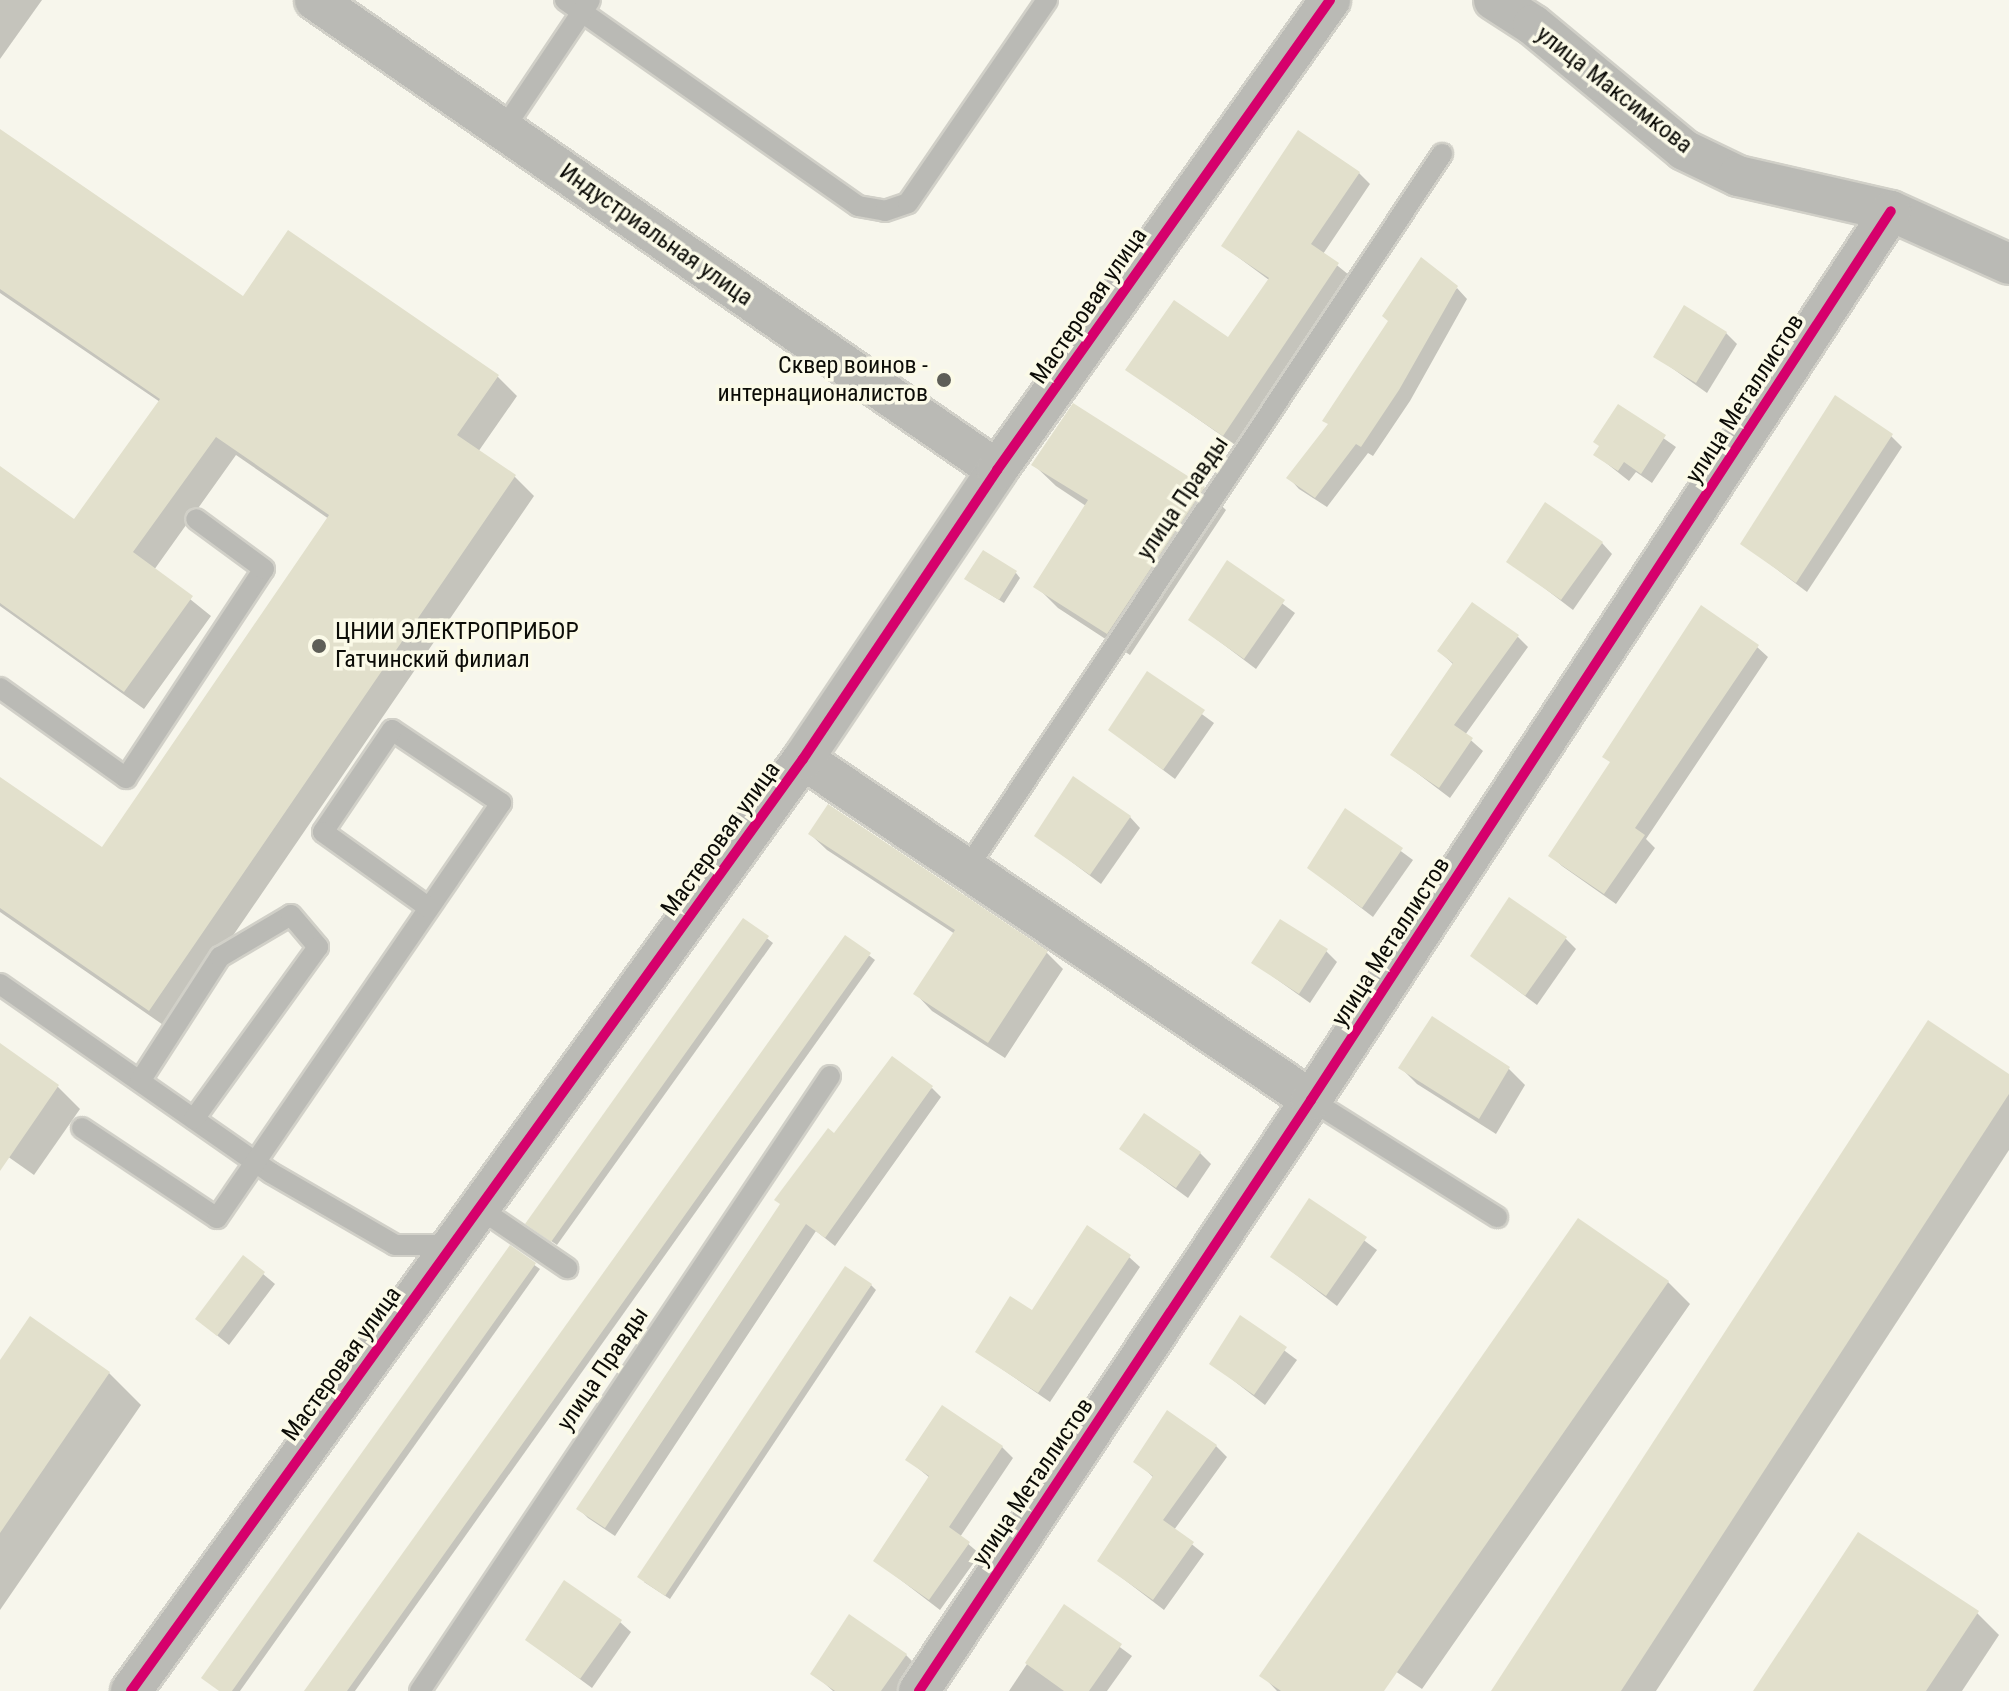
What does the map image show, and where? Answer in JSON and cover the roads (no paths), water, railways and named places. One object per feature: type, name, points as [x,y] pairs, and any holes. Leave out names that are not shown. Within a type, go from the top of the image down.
[{"type":"street","name":"Индустриальная улица","points":[[315,0],[997,470]]},
{"type":"street","name":"Мастеровая улица","points":[[131,1691],[803,759],[997,470],[1330,0]]},
{"type":"street","name":"улица Максимкова","points":[[1494,0],[1533,25],[1684,150],[1738,176],[1891,211],[2009,264]]},
{"type":"street","name":"улица Металлистов","points":[[919,1691],[1311,1100],[1891,211]]},
{"type":"street","points":[[803,759],[1311,1100]]},
{"type":"lane","points":[[503,130],[579,4],[858,206],[885,211],[908,203],[1047,0]]},
{"type":"lane","name":"улица Правды","points":[[966,870],[1442,154]]},
{"type":"lane","points":[[0,688],[126,778],[264,569],[196,519]]},
{"type":"lane","points":[[82,1128],[217,1218],[501,803],[392,730],[323,832],[429,908]]},
{"type":"lane","points":[[140,1081],[220,957],[291,915],[318,947],[194,1119]]},
{"type":"lane","points":[[0,984],[256,1162],[395,1245],[452,1245]]},
{"type":"lane","name":"улица Правды","points":[[420,1691],[830,1076]]},
{"type":"lane","points":[[1311,1100],[1497,1217]]},
{"type":"lane","points":[[479,1208],[567,1268]]},
{"type":"place","name":"Сквер воинов - интернационалистов","points":[[944,380]]},
{"type":"place","name":"ЦНИИ ЭЛЕКТРОПРИБОР Гатчинский филиал","points":[[319,646]]}]
